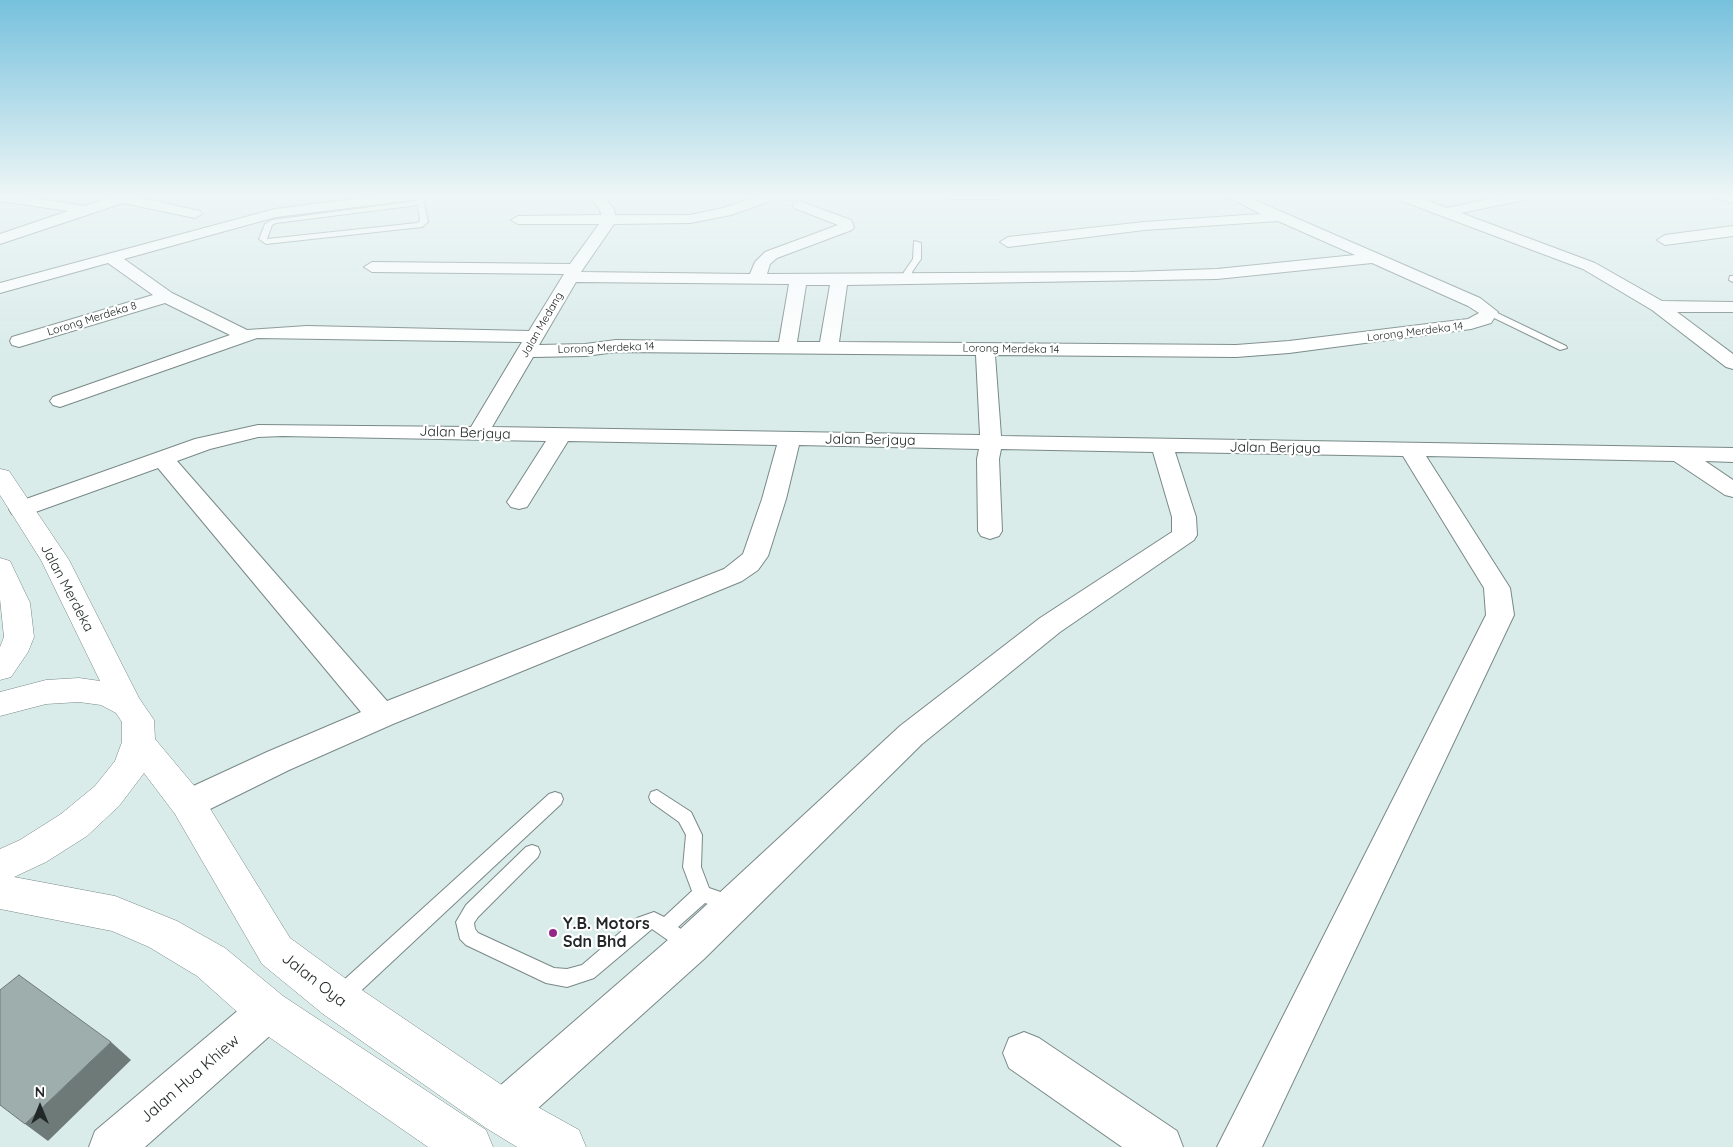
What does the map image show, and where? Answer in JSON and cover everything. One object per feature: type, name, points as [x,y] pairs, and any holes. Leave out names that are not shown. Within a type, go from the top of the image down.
[{"type":"main road","name":"Jalan Merdeka","points":[[0,476],[54,560],[127,704],[138,720],[139,742]]},
{"type":"main road","points":[[0,567],[16,603],[19,637],[13,652],[0,669]]},
{"type":"main road","points":[[0,704],[46,692],[79,690],[108,694],[127,704]]},
{"type":"main road","points":[[0,866],[33,851],[74,825],[107,796],[129,768],[139,742]]},
{"type":"main road","name":"Jalan Oya","points":[[139,742],[188,804],[276,950],[338,999],[502,1112],[562,1147]]},
{"type":"main road","points":[[0,892],[116,914],[163,934],[211,962],[268,1011],[469,1147]]},
{"type":"street","points":[[0,288],[141,249]]},
{"type":"street","name":"Jalan Medang","points":[[478,433],[572,273],[589,249]]},
{"type":"street","points":[[756,278],[762,262],[771,255],[789,249]]},
{"type":"street","points":[[1357,249],[1474,302],[1489,312]]},
{"type":"street","points":[[1543,249],[1589,266],[1658,306],[1733,363]]},
{"type":"street","points":[[110,257],[166,297],[246,336]]},
{"type":"street","points":[[372,267],[839,280],[1130,277],[1217,274],[1378,258]]},
{"type":"street","points":[[787,347],[798,279]]},
{"type":"street","points":[[829,348],[839,280]]},
{"type":"street","name":"Lorong Merdeka 8","points":[[18,341],[166,297]]},
{"type":"street","points":[[1658,306],[1733,307]]},
{"type":"street","name":"Lorong Merdeka 14","points":[[60,401],[246,336],[272,332],[307,332],[531,344],[585,350],[616,346],[1262,350],[1471,324],[1486,319],[1489,312]]},
{"type":"street","points":[[985,348],[991,442],[988,459],[990,531]]},
{"type":"street","name":"Jalan Berjaya","points":[[21,509],[164,460],[202,444],[258,431],[478,433],[560,436],[1733,455]]},
{"type":"street","points":[[519,502],[560,436]]},
{"type":"street","points":[[188,804],[278,761],[382,716],[720,580],[742,569],[755,556],[759,546],[789,440]]},
{"type":"street","points":[[502,1112],[678,936],[733,905],[911,735],[1050,625],[1184,535],[1184,517],[1162,446]]},
{"type":"street","points":[[1239,1147],[1500,614],[1497,588],[1410,450]]},
{"type":"street","points":[[1678,454],[1733,490]]},
{"type":"street","points":[[164,460],[382,716]]},
{"type":"street","name":"Jalan Hua Khiew","points":[[111,1147],[268,1011]]},
{"type":"street","points":[[1024,1054],[1161,1147]]},
{"type":"lane","points":[[907,279],[908,272],[916,259],[917,249]]},
{"type":"lane","points":[[1489,312],[1563,348]]},
{"type":"lane","points":[[657,797],[685,817],[694,835],[692,867],[702,894]]},
{"type":"lane","points":[[338,999],[555,799]]},
{"type":"lane","points":[[532,852],[472,912],[466,922],[466,933],[472,939],[553,977],[567,978],[587,972],[644,924],[654,920],[678,936],[702,894]]},
{"type":"lane","points":[[702,894],[733,905]]},
{"type":"building","points":[[19,975],[111,1042],[25,1124],[0,1105],[0,990]]},
{"type":"place","name":"Y.B. Motors Sdn Bhd","points":[[553,933]]}]
